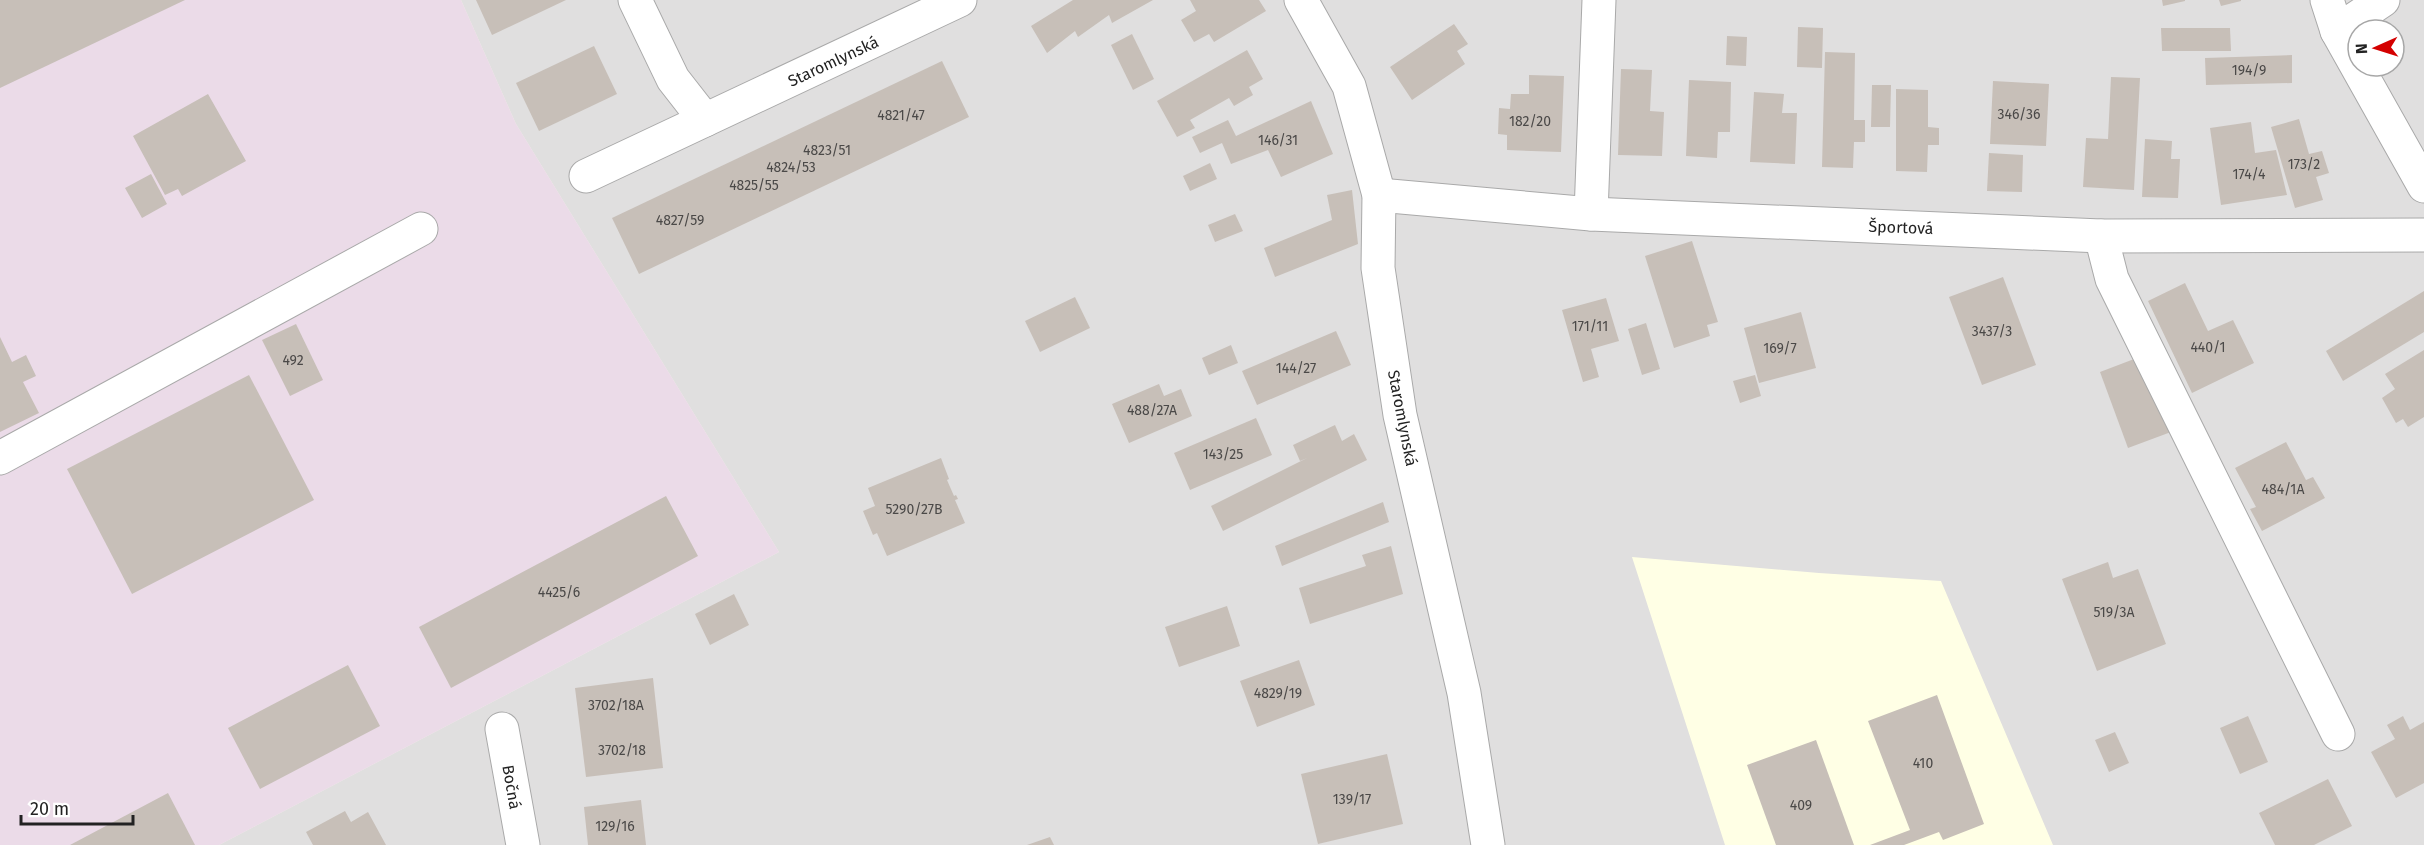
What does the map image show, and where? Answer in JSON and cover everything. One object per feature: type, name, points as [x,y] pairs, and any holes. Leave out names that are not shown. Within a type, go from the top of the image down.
[{"type":"street","points":[[635,0],[673,79],[705,120]]},
{"type":"street","name":"Staromlynská","points":[[586,176],[960,0]]},
{"type":"street","name":"Staromlynská","points":[[1301,0],[1349,86],[1379,195],[1378,268],[1400,415],[1464,693],[1488,845]]},
{"type":"street","points":[[1591,214],[1599,0]]},
{"type":"street","points":[[2327,0],[2337,32],[2424,186]]},
{"type":"street","points":[[2337,32],[2383,0]]},
{"type":"street","name":"Športová","points":[[1379,195],[1591,214],[2101,236],[2424,235]]},
{"type":"street","points":[[0,458],[421,229]]},
{"type":"street","points":[[2101,236],[2112,279],[2337,734]]},
{"type":"street","name":"Bočná","points":[[502,729],[523,845]]},
{"type":"shaded area","points":[[0,0],[461,0],[516,124],[779,552],[219,845],[0,845]]},
{"type":"shaded area","points":[[461,0],[2424,0],[2424,845],[219,845],[779,552],[516,124]]},
{"type":"shaded area","points":[[1632,557],[1941,581],[2053,845],[1725,845]]},
{"type":"building","points":[[0,0],[185,0],[0,88]]},
{"type":"building","points":[[476,0],[566,0],[492,35]]},
{"type":"building","points":[[1073,0],[1153,0],[1112,23],[1109,15],[1078,37],[1075,31],[1047,53],[1031,26]]},
{"type":"building","points":[[1190,0],[1259,0],[1266,11],[1214,42],[1209,34],[1194,42],[1181,20],[1196,11]]},
{"type":"building","points":[[2162,0],[2185,0],[2185,1],[2163,6]]},
{"type":"building","points":[[2219,0],[2241,0],[2241,1],[2221,6]]},
{"type":"building","points":[[1454,24],[1468,44],[1457,51],[1465,64],[1412,100],[1390,67]]},
{"type":"building","points":[[1798,27],[1823,28],[1822,68],[1797,67]]},
{"type":"building","points":[[2161,28],[2230,28],[2231,51],[2162,51]]},
{"type":"building","points":[[1132,34],[1154,79],[1133,90],[1111,45]]},
{"type":"building","points":[[1727,36],[1747,37],[1746,66],[1726,65]]},
{"type":"building","points":[[594,46],[617,94],[539,131],[516,83]]},
{"type":"building","points":[[1247,50],[1263,79],[1249,87],[1253,95],[1234,106],[1229,98],[1190,120],[1195,128],[1177,137],[1157,101]]},
{"type":"building","points":[[1825,52],[1855,53],[1854,120],[1865,120],[1865,142],[1854,142],[1853,168],[1822,167]]},
{"type":"building","points":[[2292,55],[2292,83],[2206,85],[2205,58]]},
{"type":"building","points":[[942,61],[969,117],[639,274],[612,218]]},
{"type":"building","points":[[1621,69],[1652,70],[1650,111],[1664,112],[1662,156],[1618,155]]},
{"type":"building","points":[[1529,75],[1564,76],[1561,152],[1507,150],[1507,135],[1498,134],[1499,108],[1510,109],[1511,94],[1529,94]]},
{"type":"building","points":[[2111,77],[2140,78],[2134,190],[2083,187],[2086,138],[2108,139]]},
{"type":"building","points":[[1689,80],[1731,82],[1730,132],[1718,132],[1717,158],[1686,156]]},
{"type":"building","points":[[1993,81],[2049,84],[2046,146],[1990,144]]},
{"type":"building","points":[[1872,85],[1891,85],[1890,127],[1871,127]]},
{"type":"building","points":[[1896,89],[1928,90],[1928,127],[1939,128],[1939,145],[1928,145],[1927,172],[1896,171]]},
{"type":"building","points":[[1754,92],[1784,94],[1782,113],[1797,113],[1795,164],[1750,162]]},
{"type":"building","points":[[208,94],[246,161],[182,196],[178,189],[165,195],[133,136]]},
{"type":"building","points":[[1311,101],[1333,154],[1281,177],[1268,150],[1231,164],[1222,143],[1200,153],[1192,137],[1228,120],[1236,136]]},
{"type":"building","points":[[2299,119],[2309,154],[2322,151],[2329,173],[2316,177],[2323,200],[2295,208],[2271,127]]},
{"type":"building","points":[[2251,122],[2255,153],[2276,150],[2287,195],[2221,205],[2210,128]]},
{"type":"building","points":[[2145,139],[2172,141],[2171,159],[2180,159],[2178,198],[2142,197]]},
{"type":"building","points":[[1989,153],[2023,155],[2022,192],[1987,191]]},
{"type":"building","points":[[1210,163],[1217,179],[1190,191],[1183,176]]},
{"type":"building","points":[[151,174],[167,204],[142,218],[125,188]]},
{"type":"building","points":[[1352,190],[1358,244],[1275,277],[1264,248],[1332,220],[1327,195]]},
{"type":"building","points":[[1235,214],[1243,231],[1215,242],[1208,225]]},
{"type":"building","points":[[1692,241],[1718,322],[1707,325],[1710,336],[1674,348],[1645,256]]},
{"type":"building","points":[[2003,277],[2036,365],[1982,385],[1949,297]]},
{"type":"building","points":[[2185,283],[2208,331],[2233,320],[2254,363],[2192,393],[2148,301]]},
{"type":"building","points":[[2424,291],[2424,332],[2343,381],[2326,351]]},
{"type":"building","points":[[1075,297],[1090,328],[1040,352],[1025,321]]},
{"type":"building","points":[[1606,298],[1619,341],[1591,349],[1599,377],[1583,382],[1562,310]]},
{"type":"building","points":[[1801,312],[1816,368],[1759,383],[1744,328]]},
{"type":"building","points":[[1646,323],[1660,369],[1642,375],[1628,329]]},
{"type":"building","points":[[296,324],[323,380],[290,396],[262,340]]},
{"type":"building","points":[[1336,331],[1351,365],[1257,405],[1242,371]]},
{"type":"building","points":[[0,337],[12,362],[26,355],[36,376],[23,382],[39,413],[0,432]]},
{"type":"building","points":[[1231,345],[1238,363],[1209,375],[1202,358]]},
{"type":"building","points":[[2424,350],[2424,417],[2408,427],[2403,419],[2396,423],[2382,398],[2395,389],[2385,374]]},
{"type":"building","points":[[2142,356],[2171,432],[2128,448],[2100,372]]},
{"type":"building","points":[[249,375],[314,500],[132,594],[67,469]]},
{"type":"building","points":[[1755,375],[1761,396],[1740,403],[1733,381]]},
{"type":"building","points":[[1159,384],[1164,396],[1181,389],[1192,416],[1129,443],[1112,404]]},
{"type":"building","points":[[1256,418],[1272,455],[1190,490],[1174,453]]},
{"type":"building","points":[[1335,425],[1342,441],[1354,434],[1367,460],[1223,531],[1211,506],[1307,458],[1300,461],[1293,445]]},
{"type":"building","points":[[2286,442],[2306,480],[2313,477],[2325,498],[2262,531],[2250,509],[2256,507],[2235,468]]},
{"type":"building","points":[[941,458],[949,479],[947,480],[954,496],[956,495],[958,499],[955,500],[965,523],[887,556],[877,533],[873,535],[863,511],[875,506],[868,488]]},
{"type":"building","points":[[666,496],[698,556],[451,688],[419,627]]},
{"type":"building","points":[[1383,502],[1389,522],[1282,566],[1275,546]]},
{"type":"building","points":[[1391,546],[1403,594],[1310,624],[1299,588],[1366,566],[1362,555]]},
{"type":"building","points":[[2108,562],[2113,578],[2138,569],[2166,644],[2097,671],[2062,579]]},
{"type":"building","points":[[734,594],[749,625],[710,645],[695,614]]},
{"type":"building","points":[[1227,606],[1240,646],[1179,667],[1165,627]]},
{"type":"building","points":[[1299,660],[1315,705],[1257,727],[1240,681]]},
{"type":"building","points":[[348,665],[380,726],[260,789],[228,728]]},
{"type":"building","points":[[653,678],[663,768],[586,777],[575,688]]},
{"type":"building","points":[[1937,695],[1984,824],[1943,840],[1939,832],[1904,845],[1870,845],[1910,830],[1868,721]]},
{"type":"building","points":[[2248,716],[2268,762],[2240,774],[2220,728]]},
{"type":"building","points":[[2403,716],[2410,730],[2424,722],[2424,783],[2396,798],[2371,752],[2395,739],[2387,725]]},
{"type":"building","points":[[2115,732],[2129,763],[2109,772],[2095,740]]},
{"type":"building","points":[[1816,740],[1854,845],[1776,845],[1747,765]]},
{"type":"building","points":[[1387,754],[1403,824],[1318,844],[1301,774]]},
{"type":"building","points":[[2328,779],[2352,826],[2314,845],[2275,845],[2259,813]]},
{"type":"building","points":[[168,793],[195,845],[70,845]]},
{"type":"building","points":[[641,800],[646,845],[588,845],[584,807]]},
{"type":"building","points":[[345,811],[351,822],[368,812],[386,845],[313,845],[306,832]]},
{"type":"building","points":[[1050,837],[1054,845],[1027,845]]}]
